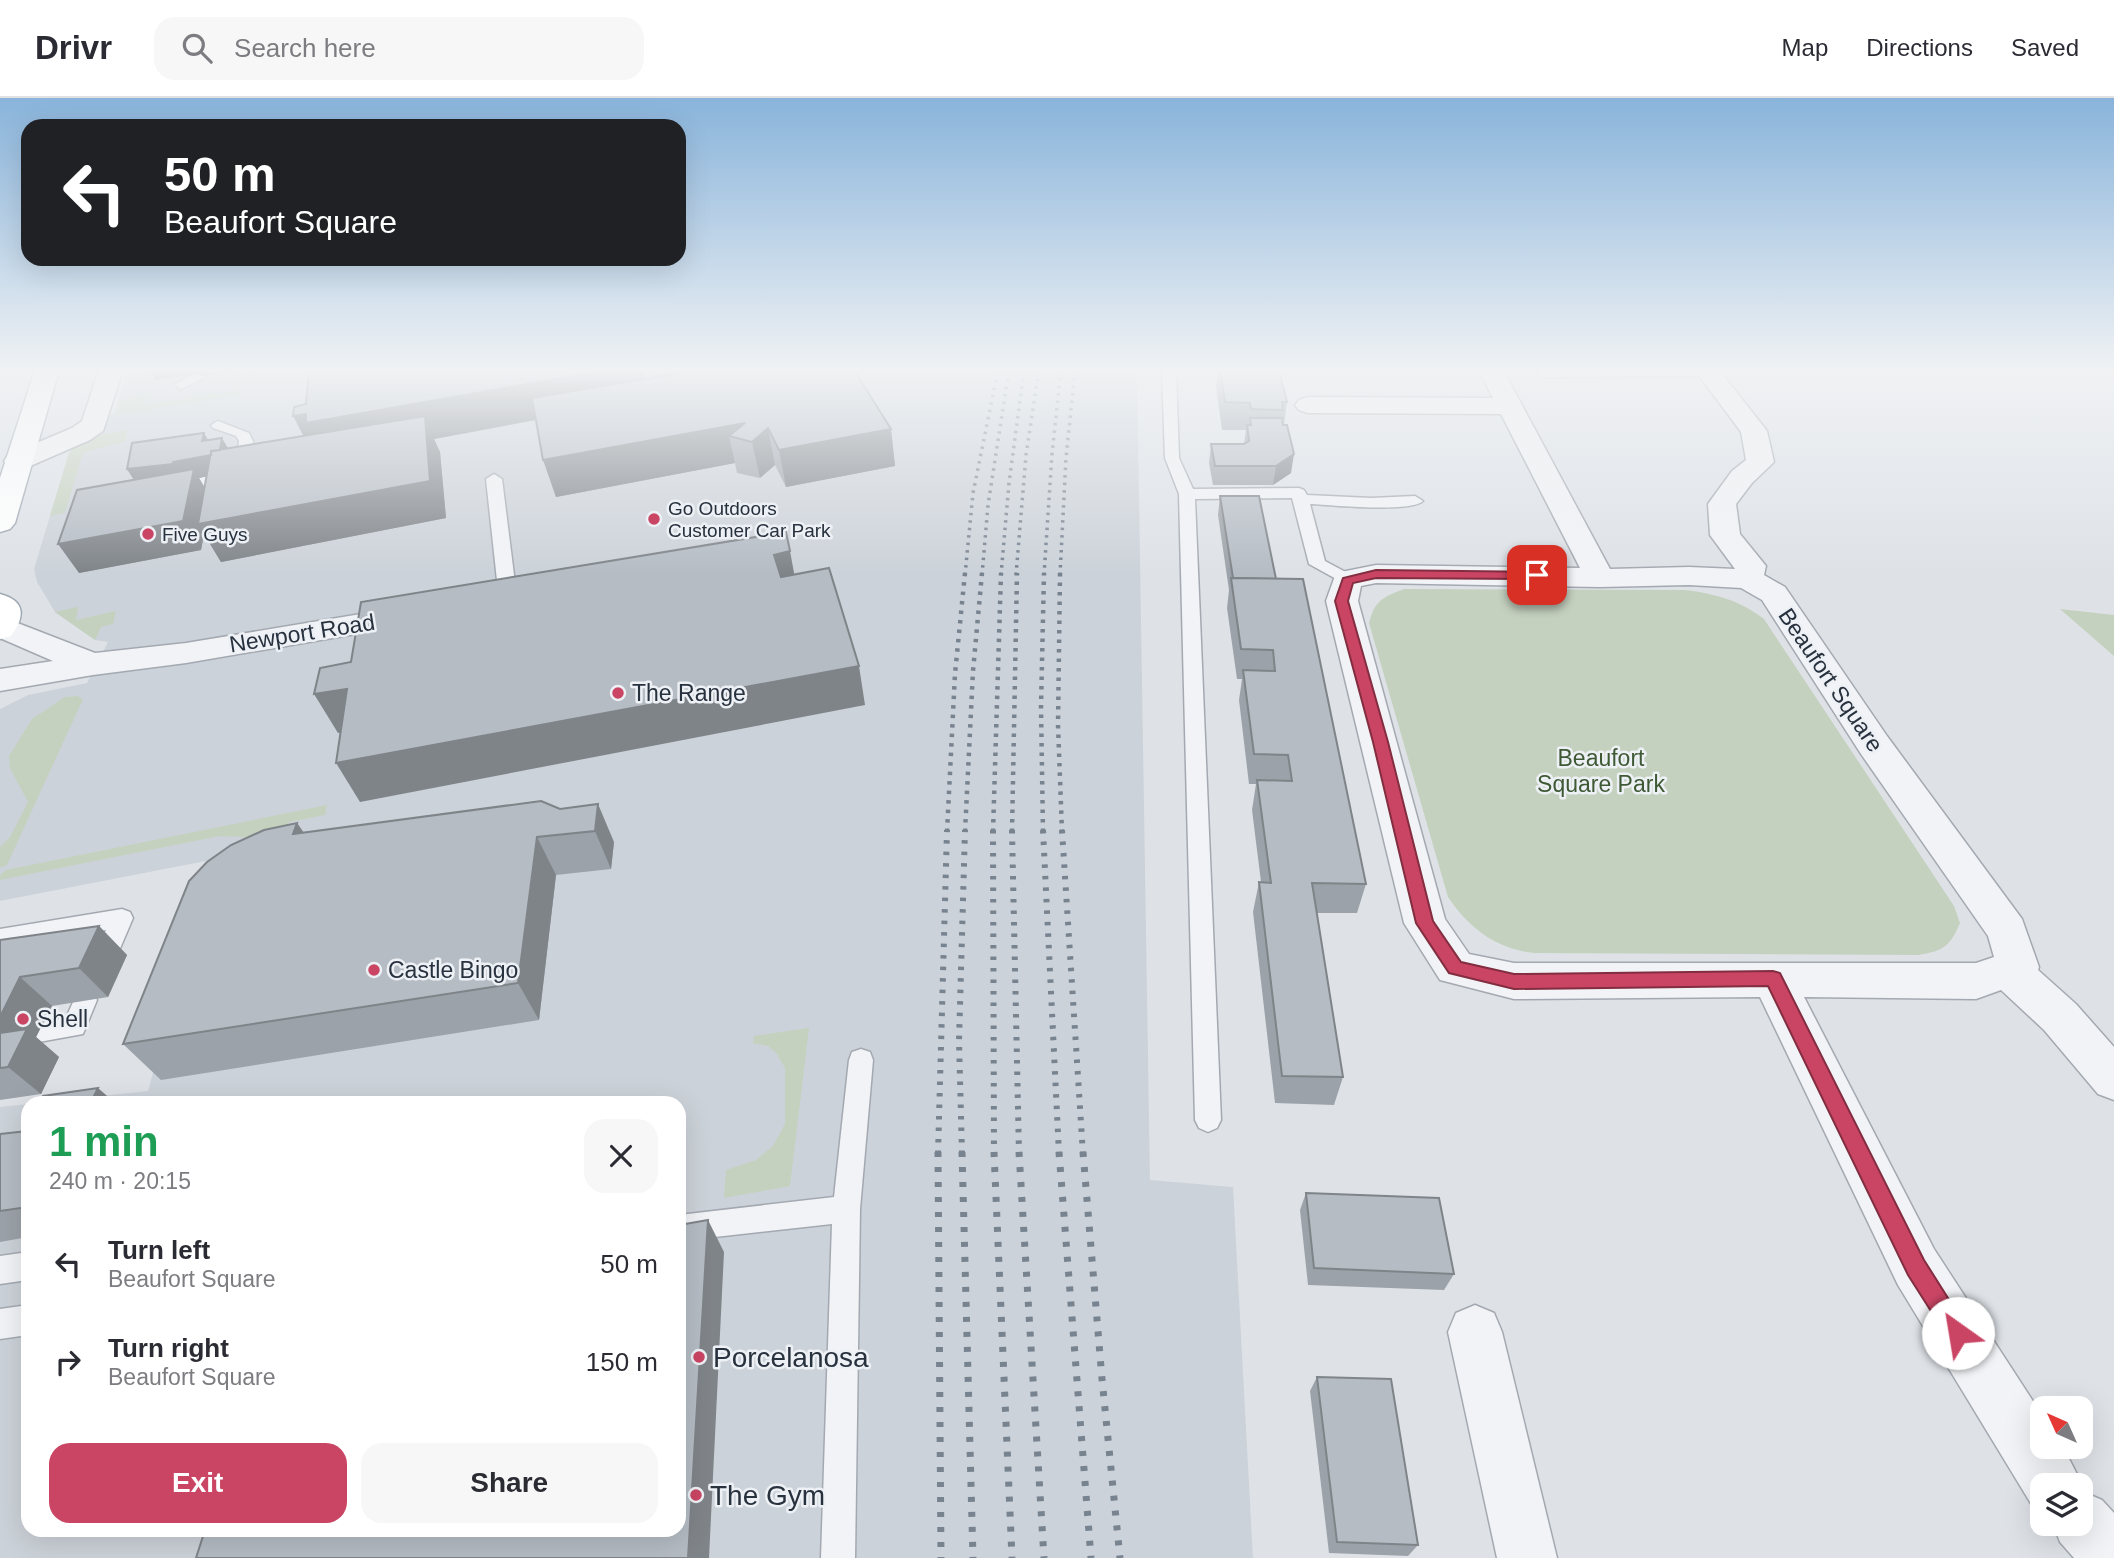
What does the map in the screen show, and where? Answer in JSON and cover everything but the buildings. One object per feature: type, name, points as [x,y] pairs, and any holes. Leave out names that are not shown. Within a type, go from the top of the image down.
[{"type":"main road","points":[[0,523],[25,438]]},
{"type":"street","points":[[18,461],[71,438]]},
{"type":"street","points":[[1527,438],[1600,578]]},
{"type":"street","points":[[1755,438],[1760,462],[1742,477],[1723,504],[1725,534],[1751,566],[1748,579],[1689,576],[1600,578],[1376,574],[1348,580],[1342,601],[1425,923],[1455,968],[1514,981],[1780,992],[1976,981],[2009,971],[2060,1017],[2114,1080]]},
{"type":"street","name":"Beaufort Square","points":[[1748,579],[1774,594],[1867,734],[2007,931],[2018,967],[2009,971]]},
{"type":"street","name":"Newport Road","points":[[0,680],[53,674],[93,664],[186,653],[442,610]]},
{"type":"street","name":"Newport Road","points":[[1,620],[61,653],[93,664]]},
{"type":"street","points":[[1780,992],[1916,1267],[2046,1473]]},
{"type":"street","points":[[1475,1332],[1527,1558]]},
{"type":"street","points":[[2093,1534],[2114,1558]]},
{"type":"lane","points":[[159,491],[236,475],[242,470],[245,438]]},
{"type":"lane","points":[[1171,438],[1172,458],[1187,494],[1208,1119]]},
{"type":"lane","points":[[494,479],[508,599]]},
{"type":"lane","points":[[1187,494],[1298,493],[1317,565],[1348,580]]},
{"type":"lane","points":[[1300,499],[1371,503],[1415,501]]},
{"type":"lane","points":[[0,938],[122,918],[105,958]]},
{"type":"lane","points":[[39,1032],[74,1027],[85,1000]]},
{"type":"lane","points":[[838,1558],[846,1209],[861,1060]]},
{"type":"lane","points":[[686,1227],[846,1209]]},
{"type":"lane","points":[[0,1270],[21,1267]]},
{"type":"lane","points":[[0,1324],[21,1321]]},
{"type":"shaded area","points":[[89,438],[1138,438],[1150,1180],[1233,1187],[1253,1558],[0,1558],[0,1107],[21,1105],[21,1537],[686,1537],[686,1096],[100,1096],[148,1091],[211,860],[0,901],[0,709],[28,695],[87,683],[108,642],[95,640],[55,612],[37,582],[34,569],[69,453]]},
{"type":"green space","points":[[126,438],[125,441],[83,453],[65,513],[50,516],[69,453],[88,439]]},
{"type":"green space","name":"Beaufort Square Park","points":[[1404,589],[1685,590],[1727,599],[1755,612],[1764,619],[1954,906],[1960,923],[1953,938],[1934,952],[1918,955],[1534,953],[1496,942],[1474,927],[1448,897],[1369,623],[1381,600]]},
{"type":"green space","points":[[78,607],[76,620],[116,611],[113,624],[101,627],[95,640],[55,612]]},
{"type":"green space","points":[[2060,609],[2114,615],[2114,656]]},
{"type":"green space","points":[[77,696],[83,699],[7,865],[0,868],[0,847],[10,837],[28,802],[10,768],[9,756],[32,719],[65,697]]},
{"type":"green space","points":[[327,805],[325,815],[289,822],[287,828],[261,838],[220,836],[0,880],[0,875],[6,870]]},
{"type":"green space","points":[[809,1028],[790,1186],[724,1198],[726,1170],[756,1160],[773,1146],[785,1124],[785,1068],[777,1054],[768,1046],[753,1043],[754,1036]]},
{"type":"railway","points":[[965,575],[973,493],[984,438]]},
{"type":"railway","points":[[982,575],[988,505],[998,438]]},
{"type":"railway","points":[[1001,575],[1015,438]]},
{"type":"railway","points":[[1016,575],[1029,438]]},
{"type":"railway","points":[[1044,575],[1054,438]]},
{"type":"railway","points":[[1060,575],[1068,438]]},
{"type":"railway","points":[[947,832],[955,674],[965,573]]},
{"type":"railway","points":[[965,832],[973,671],[982,573]]},
{"type":"railway","points":[[993,832],[1001,573]]},
{"type":"railway","points":[[1012,831],[1017,573]]},
{"type":"railway","points":[[1043,832],[1041,707],[1044,573]]},
{"type":"railway","points":[[1060,573],[1058,725],[1062,832]]},
{"type":"railway","points":[[938,1154],[947,830]]},
{"type":"railway","points":[[962,1154],[959,1041],[965,830]]},
{"type":"railway","points":[[1043,830],[1059,1154]]},
{"type":"railway","points":[[1062,830],[1083,1154]]},
{"type":"railway","points":[[1012,831],[1019,1154]]},
{"type":"railway","points":[[993,832],[994,1154]]},
{"type":"railway","points":[[962,1152],[973,1558]]},
{"type":"railway","points":[[994,1152],[1012,1558]]},
{"type":"railway","points":[[1019,1152],[1044,1558]]},
{"type":"railway","points":[[1059,1152],[1091,1558]]},
{"type":"railway","points":[[1083,1152],[1120,1558]]},
{"type":"railway","points":[[938,1154],[941,1558]]},
{"type":"place","name":"Go Outdoors Customer Car Park","points":[[654,519]]},
{"type":"place","name":"Five Guys","points":[[148,534]]},
{"type":"place","name":"The Range","points":[[618,693]]},
{"type":"place","name":"Castle Bingo","points":[[374,970]]},
{"type":"place","name":"Shell","points":[[23,1019]]},
{"type":"place","name":"Porcelanosa","points":[[699,1357]]},
{"type":"place","name":"The Gym","points":[[696,1495]]},
{"type":"route","points":[[1537,575],[1376,574],[1348,580],[1342,601],[1425,923],[1455,968],[1514,981],[1773,979],[1916,1267],[1958,1333]]}]
